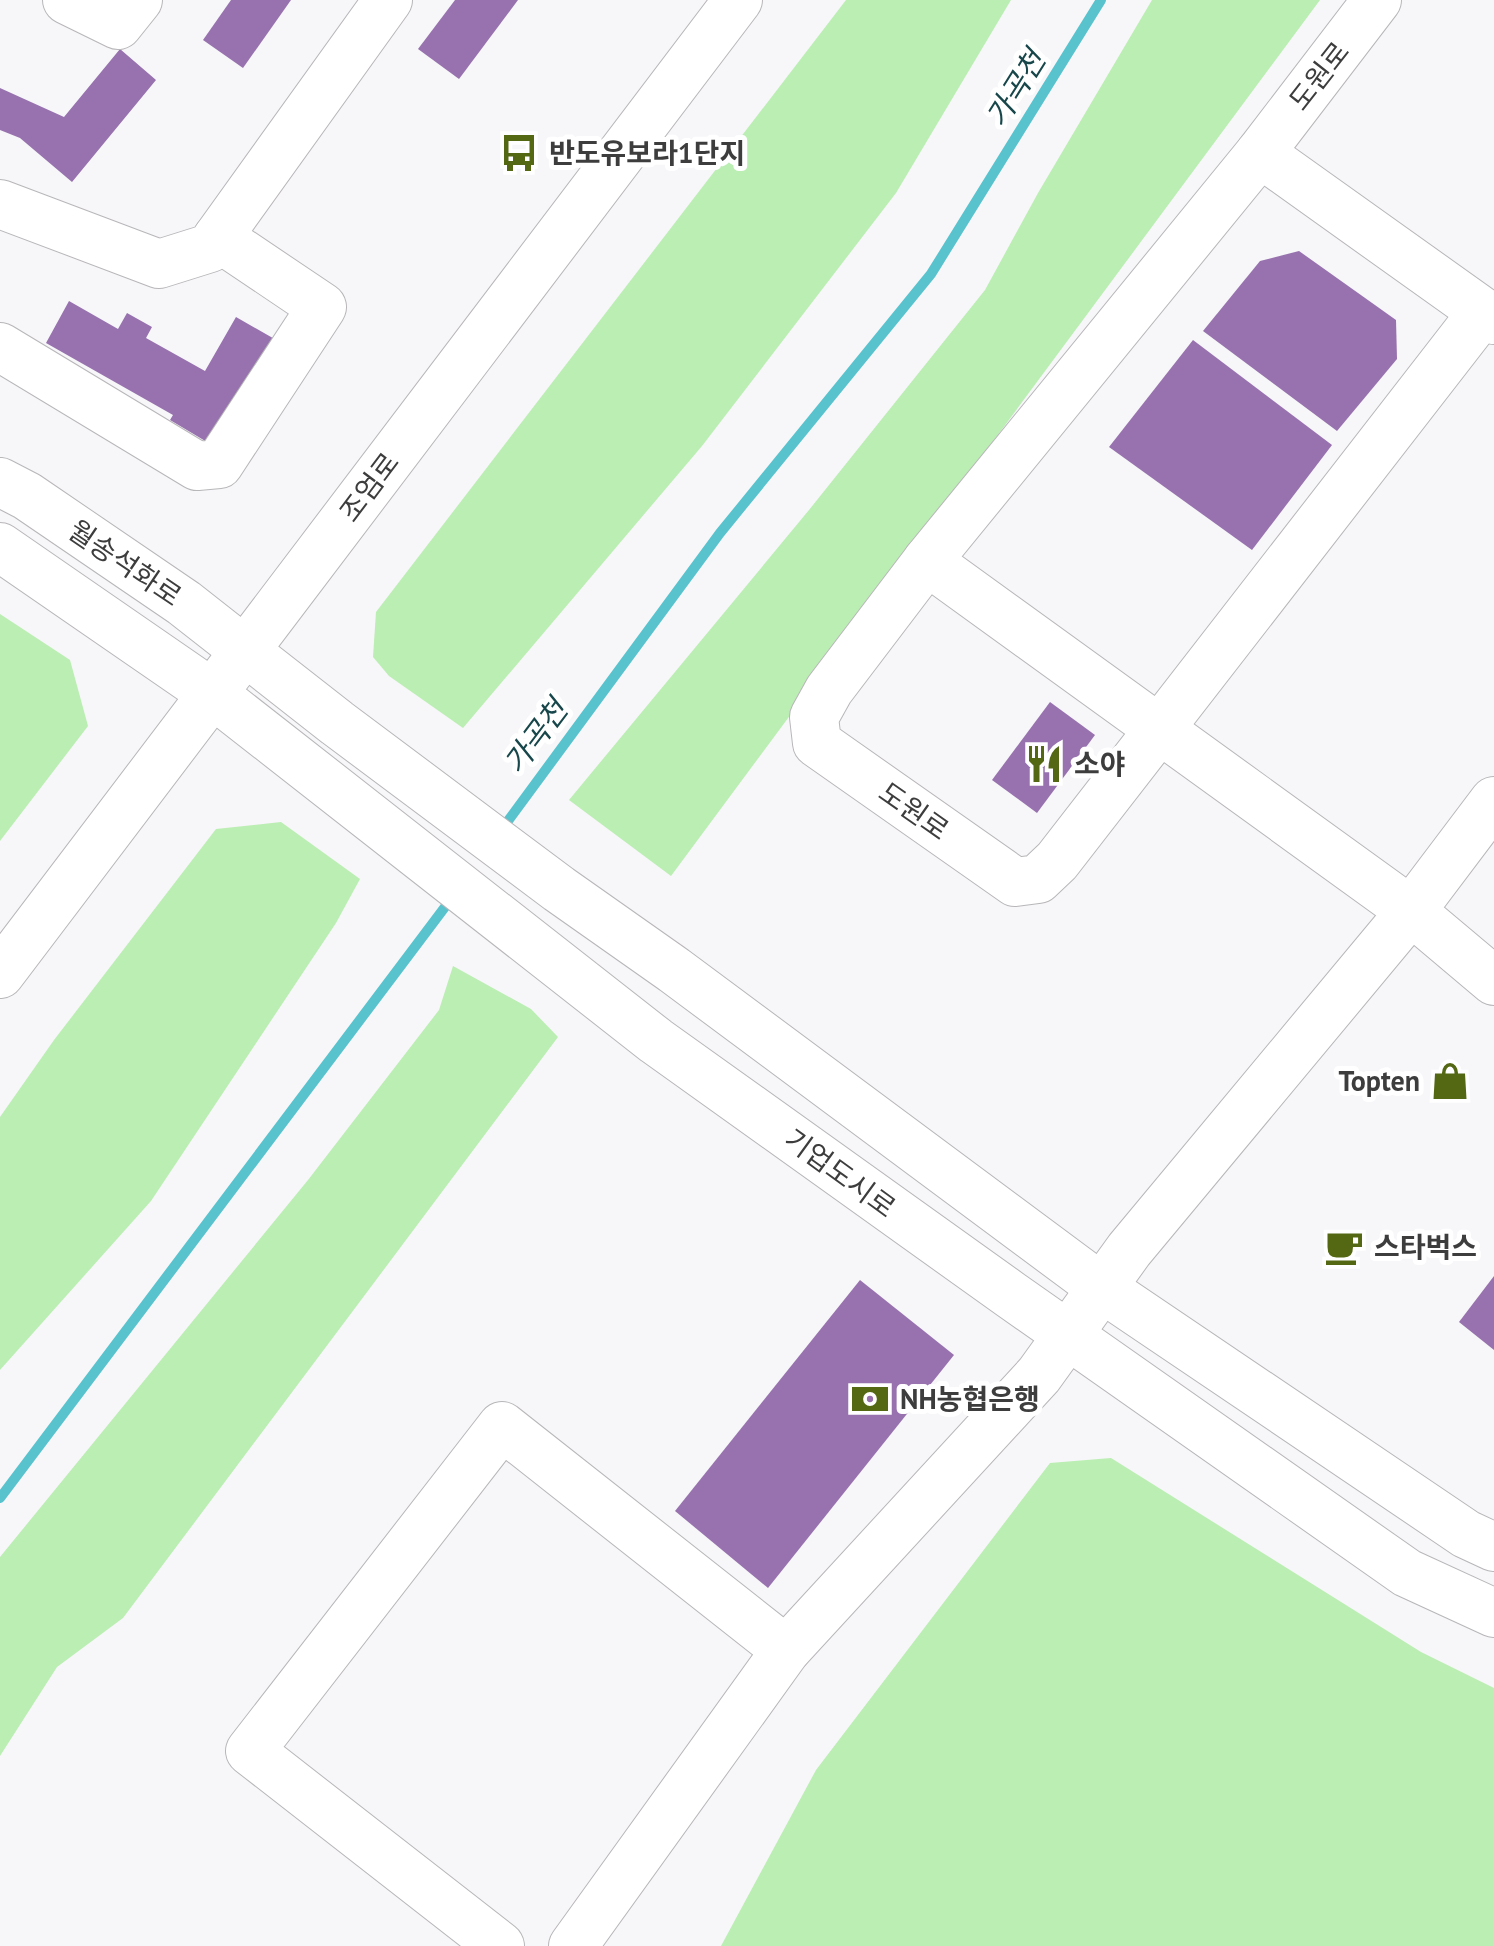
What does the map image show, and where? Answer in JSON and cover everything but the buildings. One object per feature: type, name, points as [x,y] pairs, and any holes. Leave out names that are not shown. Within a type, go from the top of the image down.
[{"type":"street","points":[[67,0],[118,25],[138,0]]},
{"type":"street","points":[[0,204],[159,264],[210,248],[388,0]]},
{"type":"street","name":"조엄로","points":[[0,974],[738,0]]},
{"type":"street","name":"도원로","points":[[1260,152],[1488,317],[1057,862],[1038,879],[1015,882],[817,742],[814,717],[828,690],[927,560],[1260,152],[1378,0]]},
{"type":"street","points":[[0,347],[198,466],[219,464],[322,307],[218,237]]},
{"type":"street","name":"월송석화로","points":[[0,482],[90,539],[246,650]]},
{"type":"street","name":"월송석화로","points":[[0,546],[213,694]]},
{"type":"street","points":[[927,560],[1410,910],[1494,981]]},
{"type":"street","points":[[246,650],[559,889],[1102,1288],[1466,1534],[1494,1547]]},
{"type":"street","name":"기업도시로","points":[[213,694],[684,1062],[1407,1572],[1494,1612]]},
{"type":"street","points":[[574,1946],[786,1650],[1039,1375],[1142,1235],[1410,910],[1494,801]]},
{"type":"street","points":[[500,1946],[250,1751],[502,1426],[786,1650]]},
{"type":"green space","points":[[846,0],[1011,0],[896,193],[702,446],[463,728],[389,676],[373,657],[376,612]]},
{"type":"green space","points":[[1152,0],[1320,0],[671,876],[569,800],[985,290]]},
{"type":"green space","points":[[0,614],[70,660],[88,726],[0,841]]},
{"type":"green space","points":[[281,822],[360,879],[336,923],[151,1201],[0,1370],[0,1117],[216,829]]},
{"type":"green space","points":[[453,966],[531,1009],[558,1037],[123,1618],[57,1667],[0,1756],[0,1557],[308,1180],[439,1010]]},
{"type":"green space","points":[[1111,1458],[1421,1652],[1494,1688],[1494,1946],[721,1946],[816,1770],[1050,1463]]},
{"type":"waterway","name":"가곡천","points":[[502,829],[720,533],[931,274],[1101,0]]},
{"type":"waterway","name":"가곡천","points":[[0,1498],[454,895]]},
{"type":"place","name":"반도유보라1단지","points":[[519,153]]},
{"type":"place","name":"소야","points":[[1044,764]]},
{"type":"place","name":"Topten","points":[[1450,1081]]},
{"type":"place","name":"스타벅스","points":[[1344,1247]]},
{"type":"place","name":"NH농협은행","points":[[870,1399]]}]
